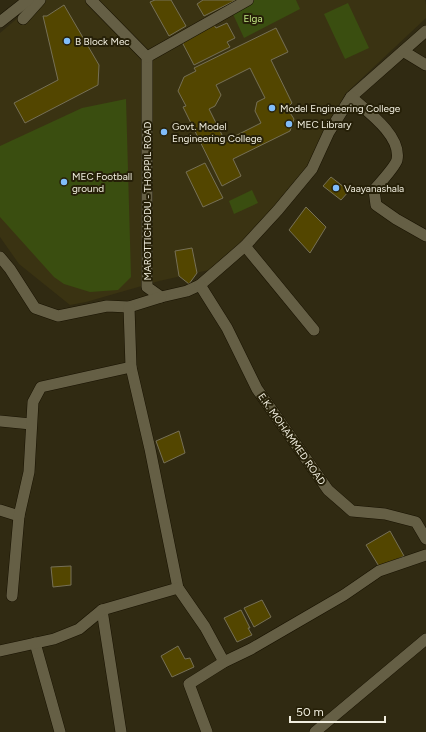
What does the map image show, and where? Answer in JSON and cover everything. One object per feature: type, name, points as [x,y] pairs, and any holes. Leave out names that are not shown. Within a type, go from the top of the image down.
[{"type":"street","points":[[0,22],[28,0]]},
{"type":"street","points":[[23,19],[40,0]]},
{"type":"street","points":[[91,0],[147,57],[248,0]]},
{"type":"street","points":[[0,256],[35,308],[58,316],[108,306],[129,306],[187,291],[200,285],[245,246],[278,210],[312,169],[329,132],[351,97],[426,31]]},
{"type":"street","points":[[403,51],[426,65]]},
{"type":"street","name":"MAROTTICHODU - THOPPIL ROAD","points":[[147,57],[147,287],[162,297]]},
{"type":"street","points":[[351,97],[388,131],[396,147],[397,161],[374,190],[376,205],[396,219],[426,236]]},
{"type":"street","points":[[245,246],[314,330]]},
{"type":"street","name":"E.K. MOHAMMED ROAD","points":[[200,285],[227,328],[257,389],[328,490],[352,511],[385,514],[416,522],[426,539]]},
{"type":"street","points":[[129,306],[131,367],[150,449],[178,588],[205,627],[224,662]]},
{"type":"street","points":[[12,596],[19,516],[29,472],[33,402],[41,387],[131,367]]},
{"type":"street","points":[[0,421],[32,424]]},
{"type":"street","points":[[0,510],[19,516]]},
{"type":"street","points":[[207,732],[189,684],[224,662],[251,649],[344,595],[379,571],[426,555]]},
{"type":"street","points":[[0,651],[54,639],[79,628],[102,610],[178,588]]},
{"type":"street","points":[[102,610],[121,732]]},
{"type":"street","points":[[315,732],[426,639]]},
{"type":"street","points":[[35,643],[60,732]]},
{"type":"shaded area","name":"Govt. Model Engineering College","points":[[39,0],[425,0],[426,18],[345,94],[309,170],[218,268],[159,281],[86,302],[70,305],[19,264],[0,237],[0,33]]},
{"type":"green space","name":"Elga","points":[[254,0],[296,0],[300,9],[244,38],[232,12]]},
{"type":"green space","points":[[348,3],[369,48],[345,59],[324,14]]},
{"type":"green space","name":"MEC Football ground","points":[[126,99],[131,277],[118,290],[90,292],[64,284],[54,277],[0,217],[0,146],[82,108]]},
{"type":"green space","points":[[252,190],[258,203],[234,214],[229,201]]},
{"type":"building","points":[[155,0],[171,0],[186,26],[169,36],[150,2]]},
{"type":"building","points":[[203,0],[236,0],[204,16],[197,4]]},
{"type":"building","name":"B Block Mec","points":[[64,5],[99,65],[98,85],[25,123],[14,103],[58,80],[43,16],[47,16]]},
{"type":"building","points":[[227,23],[235,38],[227,42],[230,47],[194,65],[182,42],[214,25],[216,28]]},
{"type":"building","name":"Model Engineering College","points":[[276,28],[288,52],[271,60],[292,103],[287,108],[294,119],[290,131],[233,159],[241,176],[222,186],[183,107],[186,106],[178,91],[184,77],[196,71],[194,68]],"holes":[[[250,68],[265,98],[257,102],[255,111],[261,123],[225,141],[209,109],[215,106],[221,95],[216,85]]]},
{"type":"building","points":[[205,163],[223,198],[203,207],[186,172]]},
{"type":"building","name":"Vaayanashala","points":[[331,177],[349,191],[341,200],[323,186]]},
{"type":"building","points":[[306,207],[326,227],[310,253],[289,230]]},
{"type":"building","points":[[192,248],[197,273],[189,284],[179,276],[175,251]]},
{"type":"building","points":[[179,431],[185,453],[164,463],[156,441]]},
{"type":"building","points":[[390,531],[404,556],[380,568],[366,545]]},
{"type":"building","points":[[71,566],[71,585],[53,587],[51,567]]},
{"type":"building","points":[[262,600],[271,617],[254,627],[244,608]]},
{"type":"building","points":[[241,610],[252,635],[237,642],[224,618]]},
{"type":"building","points":[[178,646],[185,659],[190,658],[194,667],[172,677],[161,656]]},
{"type":"place","name":"B Block Mec","points":[[67,41]]},
{"type":"place","name":"Model Engineering College","points":[[272,108]]},
{"type":"place","name":"MEC Library","points":[[289,124]]},
{"type":"place","name":"Govt. Model Engineering College","points":[[164,132]]},
{"type":"place","name":"MEC Football ground","points":[[64,182]]},
{"type":"place","name":"Vaayanashala","points":[[336,188]]}]
